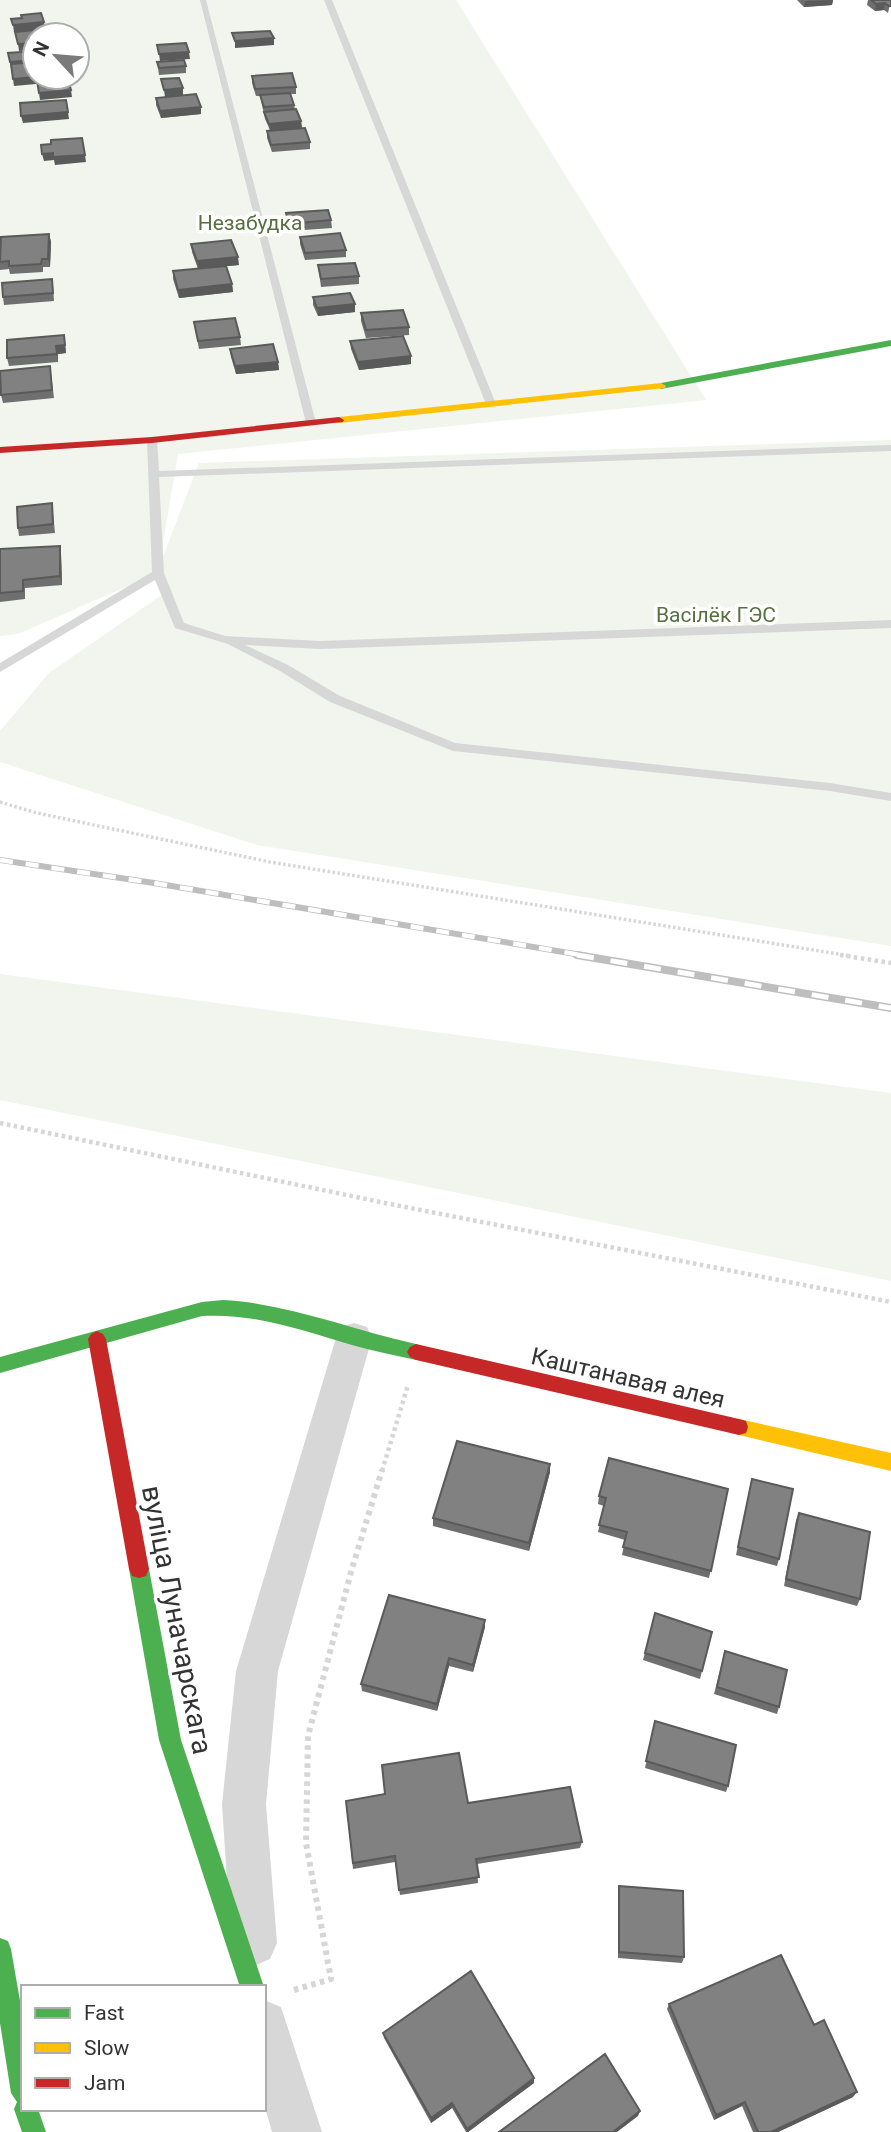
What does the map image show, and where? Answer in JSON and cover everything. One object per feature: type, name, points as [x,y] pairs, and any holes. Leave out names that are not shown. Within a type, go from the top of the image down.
[{"type":"street","points":[[0,450],[152,440],[673,386],[891,343]]},
{"type":"street","name":"Каштанавая алея","points":[[0,1365],[202,1309],[230,1306],[253,1308],[355,1338],[891,1462]]},
{"type":"street","points":[[265,1985],[244,1804],[257,1671],[355,1338]]},
{"type":"street","name":"вуліца Луначарскага","points":[[97,1339],[170,1740],[262,1985]]},
{"type":"street","points":[[0,1949],[21,2080]]},
{"type":"street","points":[[266,1997],[297,2132]]},
{"type":"street","points":[[26,2111],[34,2132]]},
{"type":"lane","points":[[204,0],[311,423]]},
{"type":"lane","points":[[328,0],[491,404]]},
{"type":"lane","points":[[152,440],[158,573],[179,625],[224,640],[284,668],[335,699],[453,747],[830,787],[891,797]]},
{"type":"lane","points":[[155,474],[891,448]]},
{"type":"lane","points":[[0,668],[158,573]]},
{"type":"lane","points":[[224,640],[320,645],[891,624]]},
{"type":"lane","points":[[0,2121],[21,2109]]},
{"type":"path","points":[[0,802],[37,813],[270,862],[891,963]]},
{"type":"path","points":[[0,1123],[390,1204],[891,1302]]},
{"type":"path","points":[[266,1997],[331,1979],[306,1843],[308,1736],[351,1572],[418,1353]]},
{"type":"green space","points":[[0,0],[456,0],[706,400],[178,454],[159,567],[199,463],[891,440],[891,946],[257,845],[0,762],[0,731],[49,673],[166,592],[158,573],[18,634],[0,636]]},
{"type":"green space","points":[[0,974],[891,1093],[891,1281],[0,1100]]},
{"type":"building","points":[[871,0],[891,0],[891,6],[885,3],[876,4]]},
{"type":"building","points":[[41,13],[44,21],[21,21],[21,24],[13,25],[11,19],[22,18],[21,15]]},
{"type":"building","points":[[21,31],[21,44],[18,44],[15,32]]},
{"type":"building","points":[[270,31],[274,38],[235,41],[232,33]]},
{"type":"building","points":[[186,43],[189,52],[159,54],[157,45]]},
{"type":"building","points":[[21,52],[21,61],[10,62],[8,53]]},
{"type":"building","points":[[184,60],[186,66],[159,68],[157,62]]},
{"type":"building","points":[[21,63],[21,78],[13,79],[11,64]]},
{"type":"building","points":[[292,73],[296,87],[255,89],[252,76]]},
{"type":"building","points":[[179,78],[183,88],[164,90],[161,79]]},
{"type":"building","points":[[290,93],[294,105],[264,107],[260,95]]},
{"type":"building","points":[[196,94],[201,107],[160,111],[156,98]]},
{"type":"building","points":[[66,100],[68,112],[21,116],[20,103]]},
{"type":"building","points":[[296,109],[301,121],[269,124],[264,112]]},
{"type":"building","points":[[305,128],[310,142],[271,145],[267,131]]},
{"type":"building","points":[[82,138],[85,155],[53,157],[53,153],[42,154],[41,145],[51,144],[51,140]]},
{"type":"building","points":[[328,210],[331,220],[289,224],[286,213]]},
{"type":"building","points":[[340,233],[346,250],[305,253],[300,237]]},
{"type":"building","points":[[49,234],[48,259],[42,259],[41,264],[9,266],[9,261],[0,262],[1,237]]},
{"type":"building","points":[[231,240],[238,257],[197,261],[191,244]]},
{"type":"building","points":[[355,263],[359,276],[321,279],[318,265]]},
{"type":"building","points":[[226,266],[232,284],[178,290],[173,271]]},
{"type":"building","points":[[52,279],[53,293],[3,297],[2,283]]},
{"type":"building","points":[[350,293],[355,304],[317,308],[313,297]]},
{"type":"building","points":[[403,310],[409,327],[366,330],[361,313]]},
{"type":"building","points":[[235,318],[240,337],[198,341],[194,322]]},
{"type":"building","points":[[64,335],[65,345],[56,346],[57,354],[7,358],[7,340]]},
{"type":"building","points":[[403,336],[411,356],[358,362],[350,341]]},
{"type":"building","points":[[273,344],[278,362],[235,366],[230,349]]},
{"type":"building","points":[[50,366],[52,390],[1,395],[0,371]]},
{"type":"building","points":[[52,503],[53,524],[18,528],[17,507]]},
{"type":"building","points":[[60,546],[60,576],[23,580],[23,591],[0,593],[0,549]]},
{"type":"building","points":[[457,1441],[550,1464],[529,1543],[433,1518]]},
{"type":"building","points":[[609,1458],[728,1489],[711,1571],[623,1547],[627,1532],[599,1525],[606,1498],[599,1496]]},
{"type":"building","points":[[752,1479],[793,1489],[779,1559],[738,1547]]},
{"type":"building","points":[[799,1513],[870,1532],[860,1599],[786,1579]]},
{"type":"building","points":[[389,1595],[485,1620],[473,1665],[449,1658],[437,1704],[361,1684]]},
{"type":"building","points":[[655,1613],[712,1632],[702,1671],[645,1653]]},
{"type":"building","points":[[725,1651],[787,1670],[779,1707],[717,1687]]},
{"type":"building","points":[[655,1721],[736,1745],[728,1786],[646,1761]]},
{"type":"building","points":[[459,1753],[468,1803],[570,1787],[582,1842],[476,1859],[479,1877],[399,1890],[395,1856],[353,1863],[346,1801],[385,1794],[382,1765]]},
{"type":"building","points":[[619,1886],[683,1891],[684,1957],[619,1952]]},
{"type":"building","points":[[781,1955],[814,2025],[824,2020],[857,2092],[771,2132],[758,2132],[745,2102],[716,2115],[669,2004]]},
{"type":"building","points":[[471,1971],[534,2078],[467,2129],[452,2103],[431,2118],[383,2033]]},
{"type":"building","points":[[605,2054],[640,2111],[613,2132],[499,2132]]},
{"type":"railway","points":[[0,860],[154,883],[587,956]]},
{"type":"railway","points":[[577,955],[891,1008]]},
{"type":"traffic: fast","points":[[661,386],[891,343]]},
{"type":"traffic: fast","points":[[0,1365],[202,1309],[223,1308],[278,1315],[416,1352]]},
{"type":"traffic: fast","points":[[139,1569],[170,1740],[251,1985]]},
{"type":"traffic: fast","points":[[0,1949],[21,2080]]},
{"type":"traffic: fast","points":[[27,2111],[34,2132]]},
{"type":"traffic: slow","points":[[339,420],[661,386]]},
{"type":"traffic: slow","points":[[739,1427],[891,1462]]},
{"type":"traffic: jam","points":[[0,450],[152,440],[339,420]]},
{"type":"traffic: jam","points":[[97,1339],[139,1569]]},
{"type":"traffic: jam","points":[[416,1352],[739,1427]]},
{"type":"park label","name":"Незабудка","points":[[250,223]]},
{"type":"park label","name":"Васілёк ГЭС","points":[[716,615]]}]
